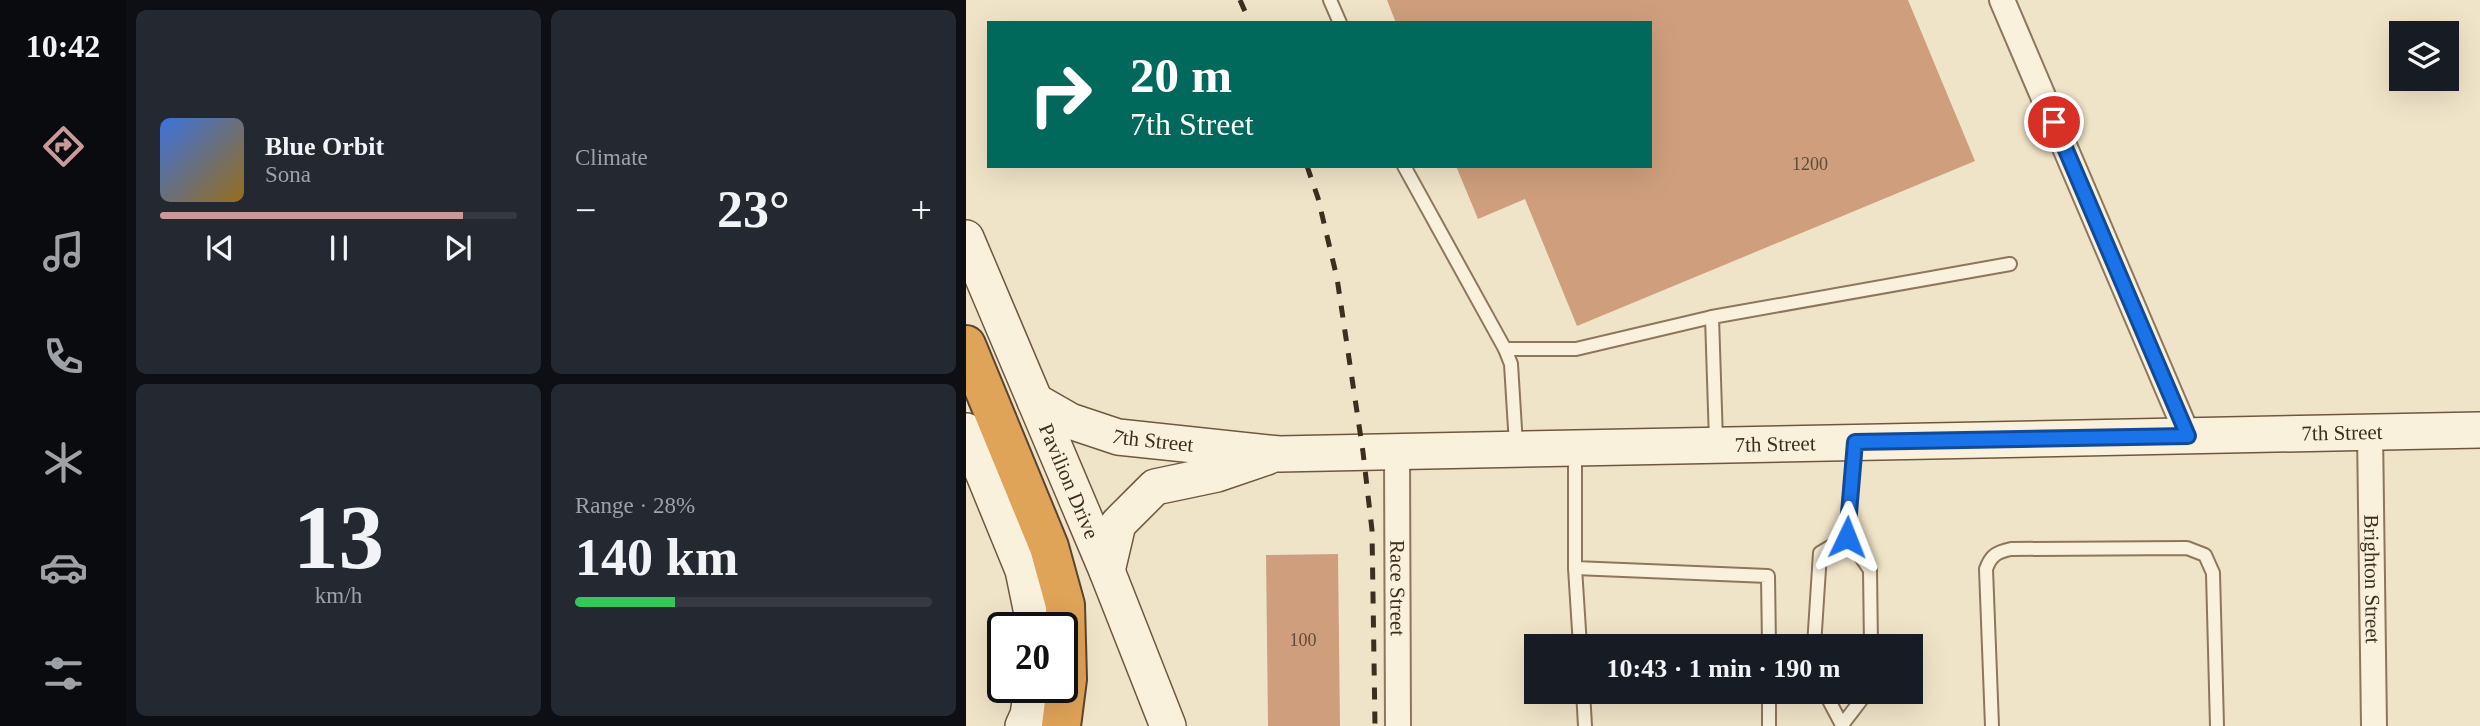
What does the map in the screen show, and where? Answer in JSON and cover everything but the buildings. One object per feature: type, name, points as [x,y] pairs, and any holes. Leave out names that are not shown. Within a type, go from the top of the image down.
[{"type":"highway","points":[[966,345],[1049,547],[1065,605],[1067,679],[1061,726]]},
{"type":"street","points":[[2002,0],[2188,436]]},
{"type":"street","name":"Pavilion Drive","points":[[966,239],[1107,571],[1168,726]]},
{"type":"street","name":"7th Street","points":[[1035,401],[1070,421],[1118,437],[1279,454],[2480,430]]},
{"type":"street","points":[[966,431],[1023,570],[1032,612]]},
{"type":"street","name":"Brighton Street","points":[[2370,432],[2374,726]]},
{"type":"street","name":"Race Street","points":[[1397,452],[1398,726]]},
{"type":"street","name":"7th Street","points":[[1107,571],[1118,524],[1155,487],[1217,474],[1279,454]]},
{"type":"street","points":[[1023,726],[1030,703]]},
{"type":"lane","points":[[1330,0],[1339,21]]},
{"type":"lane","points":[[1405,168],[1511,364],[1516,449]]},
{"type":"lane","points":[[1505,349],[1576,349],[1712,317],[2010,264]]},
{"type":"lane","points":[[1712,317],[1716,445]]},
{"type":"lane","points":[[1855,442],[1847,537],[1870,570],[1871,634]]},
{"type":"lane","points":[[1575,448],[1575,568],[1579,634]]},
{"type":"lane","points":[[1815,634],[1820,553],[1847,537]]},
{"type":"lane","points":[[1992,726],[1986,569],[1989,558],[1997,552],[2011,549],[2188,548],[2205,555],[2213,573],[2217,726]]},
{"type":"lane","points":[[1575,568],[1768,576],[1769,634]]},
{"type":"lane","points":[[1584,704],[1585,726]]},
{"type":"lane","points":[[1769,704],[1769,726]]},
{"type":"lane","points":[[1831,704],[1842,725],[1858,704]]},
{"type":"railway","points":[[1240,0],[1249,21]]},
{"type":"railway","points":[[1308,168],[1318,198],[1337,278],[1363,452],[1372,530],[1375,726]]},
{"type":"route","points":[[1847,537],[1847,510],[1855,442],[2188,436],[2054,122]]}]
